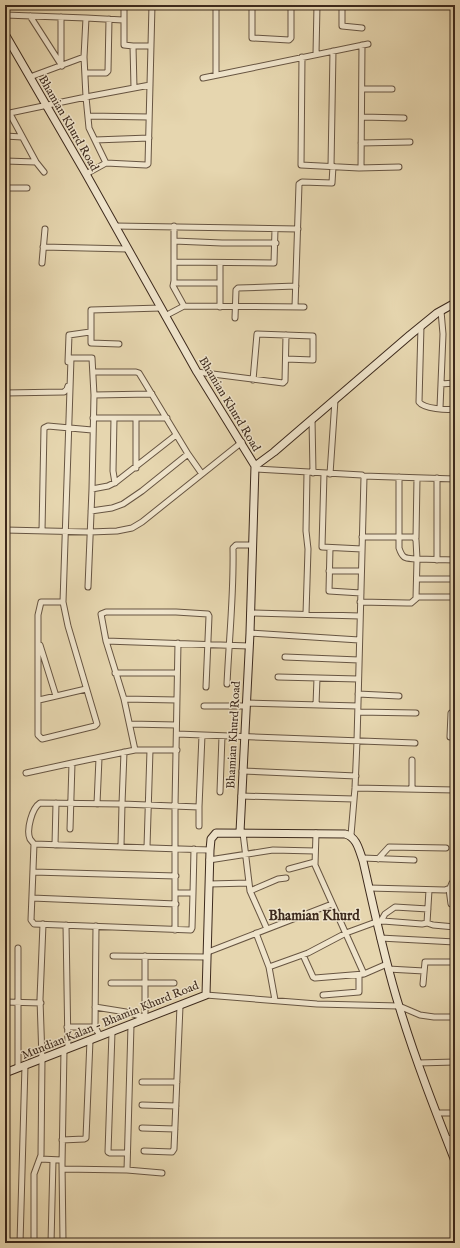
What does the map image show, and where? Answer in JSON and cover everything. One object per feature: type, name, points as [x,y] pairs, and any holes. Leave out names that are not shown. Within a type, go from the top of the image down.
[{"type":"street","points":[[124,5],[124,44],[126,46],[151,46]]},
{"type":"street","points":[[86,174],[106,163],[148,163],[152,5]]},
{"type":"street","points":[[216,5],[216,75]]},
{"type":"street","points":[[252,5],[252,38],[289,40],[291,38],[291,5]]},
{"type":"street","points":[[316,54],[317,5]]},
{"type":"street","points":[[342,5],[342,26],[362,28]]},
{"type":"street","points":[[5,15],[123,20]]},
{"type":"street","points":[[30,16],[62,65]]},
{"type":"street","points":[[61,17],[62,65]]},
{"type":"street","points":[[86,18],[84,57],[89,128],[106,163]]},
{"type":"street","points":[[85,73],[106,73],[108,71],[109,19]]},
{"type":"street","name":"Bhamian Khurd Road","points":[[5,34],[86,174],[197,372],[242,442],[256,468],[252,545],[250,634],[242,771],[241,832]]},
{"type":"street","points":[[203,78],[365,45],[362,89],[361,168]]},
{"type":"street","points":[[133,46],[134,88]]},
{"type":"street","points":[[296,307],[299,184],[302,182],[332,183],[333,51]]},
{"type":"street","points":[[30,77],[84,57]]},
{"type":"street","points":[[302,57],[301,164],[303,166],[361,168],[399,167]]},
{"type":"street","points":[[44,172],[36,162],[8,114],[150,85]]},
{"type":"street","points":[[362,89],[392,89]]},
{"type":"street","points":[[88,116],[149,117]]},
{"type":"street","points":[[362,117],[404,118]]},
{"type":"street","points":[[5,136],[22,137]]},
{"type":"street","points":[[95,140],[149,138]]},
{"type":"street","points":[[361,142],[410,142]]},
{"type":"street","points":[[5,162],[36,162]]},
{"type":"street","points":[[5,188],[27,188]]},
{"type":"street","points":[[115,226],[298,229]]},
{"type":"street","points":[[174,226],[174,289],[184,306]]},
{"type":"street","points":[[42,262],[45,229]]},
{"type":"street","points":[[175,262],[273,263],[275,261],[275,229]]},
{"type":"street","points":[[174,241],[276,243]]},
{"type":"street","points":[[43,247],[128,249]]},
{"type":"street","points":[[220,263],[220,307]]},
{"type":"street","points":[[174,283],[220,283]]},
{"type":"street","points":[[235,318],[236,290],[239,287],[296,286]]},
{"type":"street","points":[[256,468],[421,326],[441,311],[455,303]]},
{"type":"street","points":[[165,316],[184,306],[304,307]]},
{"type":"street","points":[[119,344],[91,344],[90,312],[93,310],[161,308]]},
{"type":"street","points":[[440,408],[443,334],[441,311]]},
{"type":"street","points":[[421,326],[420,402],[423,406],[455,409]]},
{"type":"street","points":[[5,393],[66,391],[68,386],[68,336],[72,334],[90,332]]},
{"type":"street","points":[[253,380],[256,335],[313,335],[313,360],[286,360]]},
{"type":"street","points":[[197,372],[284,383],[286,335]]},
{"type":"street","points":[[63,602],[40,603],[38,615],[38,735],[41,738],[86,729],[95,726],[96,724],[68,626],[63,602],[71,358],[92,358],[94,395],[88,588]]},
{"type":"street","points":[[93,372],[137,372],[140,374],[176,435],[202,474]]},
{"type":"street","points":[[441,384],[455,383]]},
{"type":"street","points":[[94,395],[152,394]]},
{"type":"street","points":[[335,400],[321,546],[323,548],[362,549]]},
{"type":"street","points":[[93,418],[166,418]]},
{"type":"street","points":[[114,418],[113,471],[115,483]]},
{"type":"street","points":[[136,419],[136,468]]},
{"type":"street","points":[[312,419],[313,473]]},
{"type":"street","points":[[42,531],[44,428],[48,426],[92,430]]},
{"type":"street","points":[[92,489],[115,483],[176,435]]},
{"type":"street","points":[[5,530],[90,532],[117,531],[132,528],[142,522],[242,442]]},
{"type":"street","points":[[91,511],[112,508],[123,504],[142,491],[188,454]]},
{"type":"street","points":[[256,468],[363,476],[455,479]]},
{"type":"street","points":[[306,614],[308,549],[306,531],[307,472]]},
{"type":"street","points":[[351,835],[356,776],[363,476]]},
{"type":"street","points":[[399,477],[398,537],[401,555],[408,558],[417,559],[455,560]]},
{"type":"street","points":[[416,598],[417,478]]},
{"type":"street","points":[[437,478],[437,560]]},
{"type":"street","points":[[362,537],[416,538]]},
{"type":"street","points":[[227,684],[233,602],[233,547],[236,545],[252,545]]},
{"type":"street","points":[[330,548],[329,592],[361,593]]},
{"type":"street","points":[[329,571],[361,571]]},
{"type":"street","points":[[417,579],[455,579]]},
{"type":"street","points":[[360,602],[411,603],[416,598],[421,597],[455,597]]},
{"type":"street","points":[[135,750],[124,699],[106,641],[101,617],[103,612],[176,612],[208,614],[206,687]]},
{"type":"street","points":[[250,613],[360,616]]},
{"type":"street","points":[[250,634],[359,640]]},
{"type":"street","points":[[38,640],[56,696]]},
{"type":"street","points":[[106,641],[249,646]]},
{"type":"street","points":[[175,930],[175,806],[178,643]]},
{"type":"street","points":[[285,657],[359,660]]},
{"type":"street","points":[[115,673],[177,673]]},
{"type":"street","points":[[278,677],[358,679]]},
{"type":"street","points":[[316,705],[317,678]]},
{"type":"street","points":[[39,700],[86,689]]},
{"type":"street","points":[[358,694],[399,696]]},
{"type":"street","points":[[124,699],[177,700]]},
{"type":"street","points":[[204,706],[316,705],[416,713]]},
{"type":"street","points":[[450,737],[451,712],[455,711]]},
{"type":"street","points":[[130,724],[176,725]]},
{"type":"street","points":[[177,734],[416,743]]},
{"type":"street","points":[[199,826],[202,735]]},
{"type":"street","points":[[220,792],[222,736]]},
{"type":"street","points":[[26,773],[135,750],[177,750]]},
{"type":"street","points":[[147,847],[150,750]]},
{"type":"street","points":[[121,846],[124,752]]},
{"type":"street","points":[[97,804],[99,758]]},
{"type":"street","points":[[412,760],[412,789]]},
{"type":"street","points":[[70,829],[72,804],[72,763]]},
{"type":"street","points":[[242,771],[356,776]]},
{"type":"street","points":[[355,788],[455,790]]},
{"type":"street","points":[[241,796],[354,799]]},
{"type":"street","points":[[194,849],[192,929],[190,930],[35,924],[32,922],[34,844],[29,837],[29,830],[34,810],[40,803],[199,807]]},
{"type":"street","points":[[55,844],[56,803]]},
{"type":"street","points":[[267,929],[250,891],[241,832],[351,835],[355,839],[362,858],[379,921],[380,938],[399,1006],[436,1113],[455,1161]]},
{"type":"street","name":"Mundian Kalan - Bhamin Khurd Road","points":[[5,1073],[206,995],[211,839],[216,833],[241,832]]},
{"type":"street","points":[[316,833],[315,862],[361,974],[359,992],[323,995]]},
{"type":"street","points":[[34,844],[210,850]]},
{"type":"street","points":[[378,860],[389,847],[446,848]]},
{"type":"street","points":[[210,860],[273,850],[315,851]]},
{"type":"street","points":[[362,858],[378,860],[414,860]]},
{"type":"street","points":[[289,869],[315,862]]},
{"type":"street","points":[[33,872],[176,876]]},
{"type":"street","points":[[250,891],[278,879],[286,878]]},
{"type":"street","points":[[455,882],[452,883],[448,889],[451,904],[455,906]]},
{"type":"street","points":[[209,884],[249,883]]},
{"type":"street","points":[[369,888],[429,890],[448,889]]},
{"type":"street","points":[[427,923],[429,890]]},
{"type":"street","points":[[176,893],[193,893]]},
{"type":"street","points":[[32,898],[176,904]]},
{"type":"street","points":[[113,956],[208,955],[256,933],[332,904]]},
{"type":"street","points":[[379,921],[385,914],[395,907],[428,909]]},
{"type":"street","points":[[269,967],[303,955],[345,934],[379,921],[422,924],[427,923],[455,927]]},
{"type":"street","points":[[34,1243],[34,1174],[40,1159],[42,1059],[40,1003],[43,924]]},
{"type":"street","points":[[63,1241],[62,1140],[67,1027],[66,925]]},
{"type":"street","points":[[96,926],[95,1027],[100,1036]]},
{"type":"street","points":[[256,933],[269,967],[275,1000]]},
{"type":"street","points":[[380,938],[455,942]]},
{"type":"street","points":[[18,948],[18,1068]]},
{"type":"street","points":[[303,955],[314,978],[361,974],[388,966],[424,971]]},
{"type":"street","points":[[95,1007],[126,1012],[146,1018],[145,956]]},
{"type":"street","points":[[424,984],[424,963],[426,961],[455,962]]},
{"type":"street","points":[[111,983],[174,983]]},
{"type":"street","points":[[206,995],[317,1004],[399,1006],[420,1015],[455,1017]]},
{"type":"street","points":[[5,1002],[40,1003]]},
{"type":"street","points":[[144,1150],[173,1152],[174,1149],[180,1006]]},
{"type":"street","points":[[127,1170],[131,1025]]},
{"type":"street","points":[[67,1027],[95,1027]]},
{"type":"street","points":[[112,1032],[108,1152],[127,1152]]},
{"type":"street","points":[[62,1140],[86,1138],[90,1040]]},
{"type":"street","points":[[418,1063],[455,1062]]},
{"type":"street","points":[[20,1243],[25,1065]]},
{"type":"street","points":[[142,1082],[177,1082]]},
{"type":"street","points":[[142,1104],[176,1106]]},
{"type":"street","points":[[436,1113],[455,1113]]},
{"type":"street","points":[[142,1128],[175,1129]]},
{"type":"street","points":[[446,1139],[455,1138]]},
{"type":"street","points":[[40,1159],[62,1160]]},
{"type":"street","points":[[51,1243],[53,1160]]},
{"type":"street","points":[[62,1169],[127,1170],[162,1173]]},
{"type":"district","name":"Bhamian Khurd","points":[[314,915]]}]
